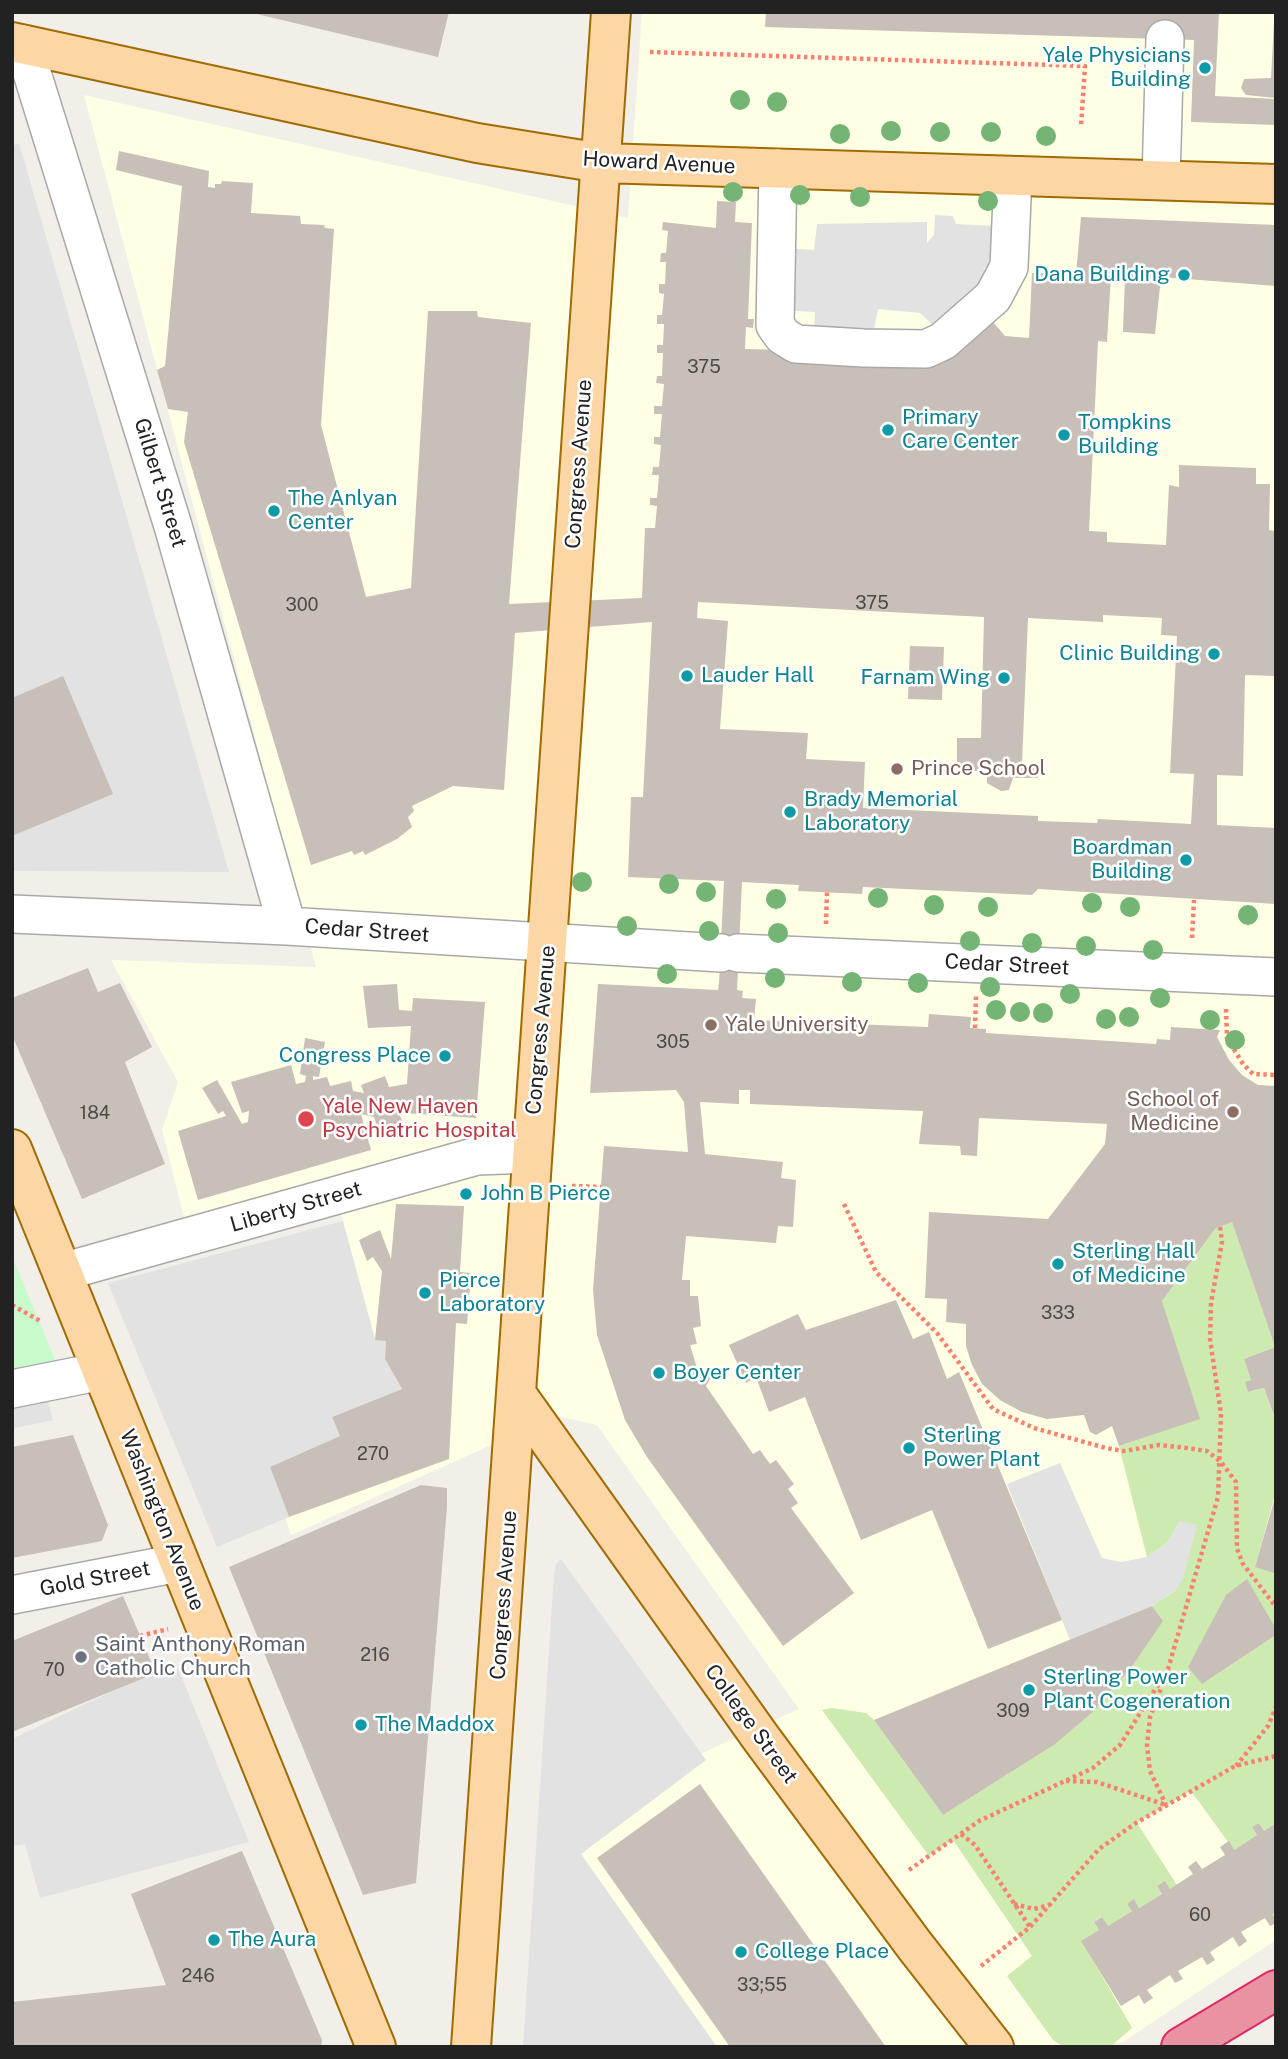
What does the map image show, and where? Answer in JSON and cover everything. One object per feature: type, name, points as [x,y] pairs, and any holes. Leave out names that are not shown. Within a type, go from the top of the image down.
[{"type":"highway","points":[[1181,2047],[1276,1990]]},
{"type":"main road","name":"Congress Avenue","points":[[471,2047],[611,12]]},
{"type":"main road","name":"Howard Avenue","points":[[18,43],[477,143],[601,163],[1276,184]]},
{"type":"main road","name":"Washington Avenue","points":[[12,1149],[376,2047]]},
{"type":"main road","name":"College Street","points":[[517,1395],[747,1719],[915,1946],[994,2047]]},
{"type":"street","points":[[1161,180],[1165,39]]},
{"type":"street","name":"Gilbert Street","points":[[18,43],[159,477],[287,926]]},
{"type":"street","points":[[778,168],[775,325],[783,336],[796,344],[864,348],[926,349],[943,341],[993,297],[1006,279],[1009,267],[1013,176]]},
{"type":"street","name":"Cedar Street","points":[[12,914],[287,926],[548,944],[1276,977]]},
{"type":"street","name":"Liberty Street","points":[[62,1272],[477,1156],[531,1154]]},
{"type":"street","points":[[12,1389],[102,1371]]},
{"type":"street","name":"Gold Street","points":[[12,1595],[178,1563]]},
{"type":"path","points":[[650,52],[1085,66],[1081,127]]},
{"type":"path","points":[[826,925],[827,892]]},
{"type":"path","points":[[1191,944],[1194,900]]},
{"type":"path","points":[[975,1028],[976,995]]},
{"type":"path","points":[[1227,1004],[1227,1038],[1234,1051],[1253,1074],[1276,1075]]},
{"type":"path","points":[[572,1186],[601,1187]]},
{"type":"path","points":[[844,1204],[876,1272],[937,1334],[993,1409],[1034,1428],[1106,1448],[1124,1451],[1159,1445],[1187,1448],[1207,1451],[1221,1462],[1236,1482],[1237,1549],[1243,1564],[1276,1607]]},
{"type":"path","points":[[1167,1805],[1150,1771],[1147,1745],[1150,1717],[1168,1669],[1217,1497],[1221,1462],[1221,1414],[1210,1339],[1211,1303],[1222,1242],[1220,1226]]},
{"type":"path","points":[[12,1305],[48,1326]]},
{"type":"path","points":[[140,1636],[173,1628]]},
{"type":"path","points":[[909,1870],[1003,1809],[1093,1768],[1120,1745],[1168,1669]]},
{"type":"path","points":[[1235,1766],[1268,1727],[1276,1707]]},
{"type":"path","points":[[981,1966],[1030,1927],[1100,1849],[1167,1805],[1235,1766],[1276,1756]]},
{"type":"path","points":[[1063,1782],[1097,1782],[1167,1805]]},
{"type":"path","points":[[961,1834],[975,1845],[1030,1927]]},
{"type":"path","points":[[1013,1903],[1034,1909],[1049,1905]]},
{"type":"shaded area","name":"Yale University","points":[[642,12],[1276,12],[1276,1940],[1123,2042],[1080,2047],[709,2047],[567,1849],[700,1754],[799,1709],[597,1425],[556,1416],[291,1535],[258,1437],[363,1373],[340,1203],[191,1246],[162,1130],[178,1082],[111,960],[316,967],[84,95],[628,218]]},
{"type":"shaded area","points":[[19,143],[229,872],[12,871],[12,836],[112,793],[63,677],[12,698],[12,146]]},
{"type":"shaded area","points":[[935,215],[953,216],[956,224],[997,226],[994,270],[983,268],[990,277],[936,328],[920,313],[878,309],[873,335],[814,333],[815,312],[780,310],[785,248],[814,250],[817,224],[927,222],[927,243],[934,235]]},
{"type":"shaded area","points":[[343,1221],[375,1339],[386,1341],[385,1359],[402,1389],[332,1417],[340,1436],[270,1467],[289,1517],[217,1547],[108,1283]]},
{"type":"shaded area","points":[[40,1372],[53,1420],[12,1429],[12,1377]]},
{"type":"shaded area","points":[[1060,1463],[1102,1558],[1121,1562],[1147,1557],[1167,1543],[1180,1521],[1197,1525],[1183,1579],[1175,1591],[1152,1606],[1070,1640],[1007,1484]]},
{"type":"shaded area","points":[[561,1559],[706,1760],[581,1854],[717,2047],[523,2047],[554,1574],[556,1564]]},
{"type":"shaded area","points":[[175,1661],[249,1842],[40,1898],[25,1844],[12,1846],[12,1739]]},
{"type":"green space","points":[[1232,1222],[1275,1347],[1244,1359],[1251,1380],[1249,1392],[1264,1388],[1276,1422],[1276,1491],[1255,1567],[1276,1571],[1276,1629],[1202,1684],[1276,1635],[1276,1823],[1264,1831],[1259,1823],[1252,1827],[1257,1835],[1234,1850],[1191,1791],[1137,1823],[1177,1885],[1170,1889],[1165,1881],[1157,1886],[1162,1894],[1139,1908],[1134,1900],[1127,1904],[1132,1911],[1108,1926],[1101,1917],[1094,1922],[1099,1930],[1082,1941],[1132,2028],[1110,2047],[1064,2047],[1053,2040],[1007,1976],[1032,1956],[953,1840],[929,1856],[822,1710],[832,1708],[866,1713],[874,1720],[943,1815],[1054,1745],[1093,1712],[1131,1668],[1162,1621],[1152,1606],[1175,1591],[1180,1521],[1167,1543],[1147,1557],[1119,1446],[1199,1419],[1162,1301],[1215,1229]]},
{"type":"green space","points":[[12,1256],[55,1360],[12,1369]]},
{"type":"building","points":[[248,12],[449,12],[438,57]]},
{"type":"building","points":[[766,12],[1219,12],[1215,96],[1276,99],[1276,125],[1191,122],[1194,40],[765,27]]},
{"type":"building","name":"Yale Physicians Building","points":[[1274,22],[1276,98],[1246,95],[1241,88],[1244,79],[1271,78]]},
{"type":"building","points":[[119,151],[209,171],[208,187],[215,188],[215,184],[221,184],[222,181],[253,183],[251,213],[300,216],[301,224],[324,225],[325,228],[334,229],[321,425],[366,597],[411,588],[428,311],[477,311],[478,317],[531,323],[509,604],[642,598],[645,528],[655,528],[657,506],[650,505],[650,498],[657,498],[659,475],[652,475],[653,467],[659,467],[661,445],[654,444],[654,437],[660,437],[662,414],[654,414],[654,406],[662,406],[664,384],[656,383],[657,376],[662,376],[663,353],[657,353],[657,345],[663,345],[664,324],[657,324],[657,315],[662,315],[664,294],[659,293],[659,284],[665,284],[666,262],[660,262],[661,253],[666,253],[668,231],[662,230],[663,222],[716,228],[717,201],[736,202],[735,222],[752,223],[748,319],[754,319],[753,328],[746,327],[745,349],[954,354],[986,314],[1005,336],[1029,338],[1032,273],[1076,275],[1081,217],[1276,225],[1276,286],[1161,277],[1155,334],[1123,332],[1125,277],[1111,276],[1107,342],[1098,341],[1089,531],[1107,532],[1107,542],[1166,545],[1169,485],[1179,487],[1179,465],[1256,468],[1256,484],[1270,484],[1269,530],[1275,531],[1276,547],[1276,676],[1245,675],[1243,776],[1217,775],[1217,825],[1276,828],[1276,904],[1038,889],[1032,895],[863,887],[862,894],[798,891],[799,885],[742,882],[737,990],[743,991],[742,998],[756,999],[754,1020],[928,1027],[929,1014],[971,1017],[970,1028],[986,1029],[986,1033],[1156,1044],[1157,1039],[1170,1040],[1171,1027],[1220,1030],[1217,1037],[1229,1060],[1242,1075],[1258,1085],[1276,1086],[1276,1421],[1264,1388],[1248,1392],[1245,1382],[1251,1380],[1244,1359],[1275,1347],[1232,1222],[1215,1229],[1162,1301],[1200,1419],[1119,1446],[1112,1426],[1096,1435],[1090,1432],[1084,1415],[1047,1419],[1022,1412],[1000,1400],[982,1384],[972,1365],[966,1346],[966,1324],[946,1322],[947,1299],[925,1298],[929,1212],[1048,1219],[1105,1144],[1107,1124],[979,1118],[977,1156],[961,1155],[960,1146],[919,1144],[923,1111],[750,1104],[750,1090],[739,1090],[739,1104],[700,1102],[705,1154],[783,1162],[781,1178],[796,1180],[793,1227],[778,1226],[776,1243],[686,1236],[682,1280],[690,1280],[690,1296],[698,1296],[701,1326],[693,1328],[697,1344],[690,1345],[697,1368],[708,1369],[711,1377],[706,1386],[753,1454],[760,1450],[770,1464],[776,1460],[794,1484],[788,1489],[798,1503],[791,1508],[854,1593],[783,1646],[647,1457],[625,1420],[597,1335],[593,1290],[604,1146],[688,1152],[684,1102],[676,1090],[590,1093],[598,984],[718,990],[719,983],[724,881],[628,877],[631,797],[643,797],[652,622],[515,633],[504,790],[453,786],[412,806],[414,811],[408,817],[412,827],[397,839],[365,855],[363,851],[354,855],[352,851],[311,865],[184,442],[188,412],[168,409],[157,370],[165,366],[182,186],[116,170]],"holes":[[[698,602],[984,617],[981,738],[957,738],[957,771],[987,771],[987,783],[1001,791],[1009,790],[1013,778],[1038,778],[1039,764],[1022,764],[1028,618],[1103,622],[1103,615],[1162,618],[1161,635],[1177,636],[1170,773],[1194,774],[1191,824],[1098,819],[1097,823],[1038,821],[1038,816],[863,808],[865,762],[806,759],[808,733],[720,729],[728,621],[697,618]]]},
{"type":"building","points":[[910,646],[944,647],[942,700],[908,699]]},
{"type":"building","points":[[63,676],[113,794],[12,836],[12,698]]},
{"type":"building","points":[[88,968],[98,992],[120,983],[152,1047],[125,1062],[165,1164],[82,1199],[12,1035],[12,998]]},
{"type":"building","name":"Yale New Haven Psychiatric Hospital","points":[[397,984],[399,1010],[412,1011],[413,998],[485,1002],[476,1118],[405,1113],[406,1100],[394,1101],[403,1123],[379,1132],[374,1117],[361,1114],[371,1150],[198,1200],[178,1131],[226,1116],[223,1111],[218,1114],[202,1088],[217,1080],[242,1124],[248,1122],[249,1111],[242,1113],[231,1082],[291,1065],[296,1084],[305,1082],[306,1076],[300,1074],[305,1038],[325,1042],[319,1077],[313,1076],[313,1080],[327,1077],[330,1086],[351,1081],[353,1091],[364,1093],[361,1085],[385,1076],[389,1087],[407,1084],[411,1026],[368,1028],[363,986]]},
{"type":"building","points":[[396,1204],[464,1206],[460,1272],[471,1273],[467,1324],[456,1323],[449,1459],[289,1517],[270,1467],[340,1436],[332,1417],[402,1389],[385,1359],[386,1341],[375,1340],[382,1271],[373,1257],[367,1261],[359,1240],[380,1230],[391,1259]]},
{"type":"building","name":"Sterling Power Plant","points":[[896,1300],[913,1339],[929,1332],[947,1379],[959,1372],[1062,1620],[988,1649],[932,1510],[861,1540],[805,1397],[769,1412],[756,1377],[746,1383],[729,1345],[798,1314],[806,1330]]},
{"type":"building","points":[[73,1435],[108,1525],[102,1541],[12,1558],[12,1447]]},
{"type":"building","name":"The Maddox","points":[[421,1485],[447,1488],[447,1507],[416,1883],[363,1895],[229,1567]]},
{"type":"building","points":[[1276,1494],[1276,1571],[1274,1573],[1255,1567]]},
{"type":"building","points":[[1247,1579],[1276,1629],[1276,1635],[1202,1684],[1188,1667],[1226,1595]]},
{"type":"building","name":"Saint Anthony Roman Catholic Church","points":[[123,1596],[156,1673],[12,1732],[12,1641]]},
{"type":"building","name":"Sterling Power Plant Cogeneration","points":[[1152,1606],[1163,1621],[1131,1668],[1093,1712],[1054,1745],[943,1815],[874,1720]]},
{"type":"building","name":"College Place","points":[[700,1784],[886,2047],[730,2047],[597,1858]]},
{"type":"building","points":[[1259,1823],[1264,1831],[1276,1823],[1276,1912],[1273,1914],[1276,1923],[1270,1926],[1265,1918],[1241,1932],[1247,1941],[1239,1947],[1233,1937],[1210,1952],[1215,1960],[1207,1965],[1202,1957],[1178,1971],[1183,1979],[1175,1983],[1170,1975],[1147,1990],[1153,1998],[1144,2004],[1139,1995],[1121,2006],[1081,1941],[1099,1930],[1094,1922],[1102,1917],[1108,1926],[1132,1911],[1127,1904],[1134,1899],[1139,1908],[1162,1894],[1157,1886],[1165,1881],[1170,1889],[1193,1874],[1188,1867],[1196,1861],[1202,1869],[1225,1855],[1220,1847],[1229,1841],[1234,1850],[1257,1835],[1252,1827]]},
{"type":"building","name":"The Aura","points":[[242,1851],[322,2040],[321,2047],[12,2047],[12,2002],[166,1985],[131,1894]]},
{"type":"place","name":"Yale Physicians Building","points":[[1205,68]]},
{"type":"place","name":"Dana Building","points":[[1184,275]]},
{"type":"place","name":"Primary Care Center","points":[[888,430]]},
{"type":"place","name":"Tompkins Building","points":[[1064,435]]},
{"type":"place","name":"The Anlyan Center","points":[[274,511]]},
{"type":"place","name":"Clinic Building","points":[[1214,654]]},
{"type":"place","name":"Lauder Hall","points":[[687,676]]},
{"type":"place","name":"Farnam Wing","points":[[1004,678]]},
{"type":"place","name":"Prince School","points":[[897,769]]},
{"type":"place","name":"Brady Memorial Laboratory","points":[[790,812]]},
{"type":"place","name":"Boardman Building","points":[[1186,860]]},
{"type":"place","name":"Yale University","points":[[711,1025]]},
{"type":"place","name":"Congress Place","points":[[445,1056]]},
{"type":"place","name":"School of Medicine","points":[[1233,1112]]},
{"type":"place","name":"Yale New Haven Psychiatric Hospital","points":[[306,1119]]},
{"type":"place","name":"John B Pierce","points":[[466,1194]]},
{"type":"place","name":"Sterling Hall of Medicine","points":[[1058,1264]]},
{"type":"place","name":"Pierce Laboratory","points":[[425,1293]]},
{"type":"place","name":"Boyer Center","points":[[659,1373]]},
{"type":"place","name":"Sterling Power Plant","points":[[909,1448]]},
{"type":"place","name":"Saint Anthony Roman Catholic Church","points":[[81,1657]]},
{"type":"place","name":"Sterling Power Plant Cogeneration","points":[[1029,1690]]},
{"type":"place","name":"The Maddox","points":[[361,1725]]},
{"type":"place","name":"The Aura","points":[[214,1940]]},
{"type":"place","name":"College Place","points":[[741,1952]]}]
